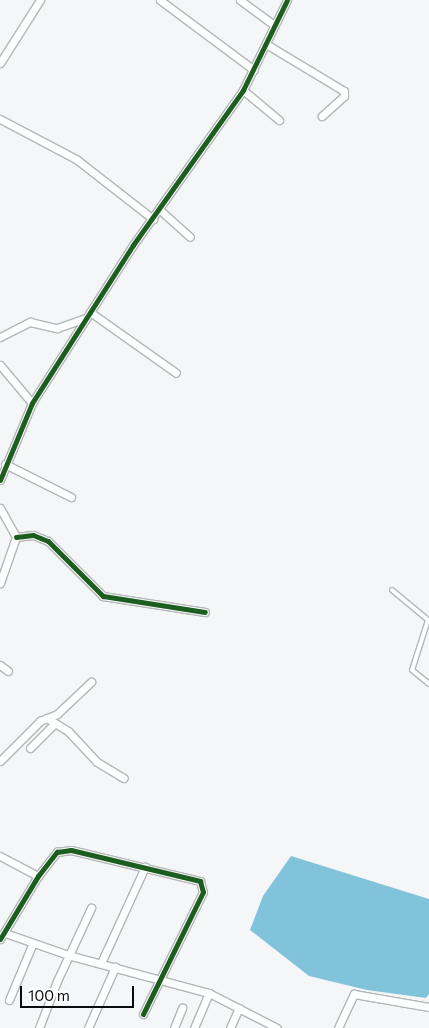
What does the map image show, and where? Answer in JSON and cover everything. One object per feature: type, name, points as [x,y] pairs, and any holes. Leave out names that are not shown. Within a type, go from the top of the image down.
[{"type":"street","points":[[0,63],[40,0]]},
{"type":"street","points":[[240,0],[274,24]]},
{"type":"street","points":[[0,480],[5,464],[32,403],[153,218],[242,90],[254,70],[274,24],[287,0]]},
{"type":"street","points":[[163,1],[254,70]]},
{"type":"street","points":[[266,44],[344,91],[342,98],[322,116]]},
{"type":"street","points":[[242,90],[280,120]]},
{"type":"street","points":[[0,119],[76,159],[153,218]]},
{"type":"street","points":[[160,210],[190,237]]},
{"type":"street","points":[[0,337],[30,322],[58,328],[88,315]]},
{"type":"street","points":[[88,315],[176,373]]},
{"type":"street","points":[[0,365],[32,403]]},
{"type":"street","points":[[5,464],[71,496]]},
{"type":"street","points":[[0,508],[16,537],[0,583]]},
{"type":"street","points":[[16,537],[34,535],[48,541],[103,596],[205,612]]},
{"type":"street","points":[[0,665],[8,671]]},
{"type":"street","points":[[0,761],[40,721],[74,700],[91,682]]},
{"type":"street","points":[[47,718],[55,723],[97,762],[124,778]]},
{"type":"street","points":[[30,748],[55,723]]},
{"type":"street","points":[[143,1014],[160,979],[203,886],[195,879],[64,850],[52,856],[1,937],[101,963],[160,979],[209,993],[276,1028]]},
{"type":"street","points":[[0,856],[38,876]]},
{"type":"street","points":[[101,963],[145,867]]},
{"type":"street","points":[[39,1028],[68,955],[91,908]]},
{"type":"street","points":[[9,1000],[32,945]]},
{"type":"street","points":[[88,1028],[115,967]]},
{"type":"street","points":[[194,1028],[209,993]]},
{"type":"street","points":[[338,1028],[354,994],[429,1007]]},
{"type":"street","points":[[174,1028],[182,1008]]},
{"type":"street","points":[[230,1028],[239,1008]]},
{"type":"lane","points":[[392,590],[428,620],[412,670],[429,684]]},
{"type":"water","points":[[291,856],[429,899],[429,994],[426,998],[367,990],[309,976],[250,930],[263,896]]},
{"type":"cycle path","points":[[0,480],[32,403],[133,245],[243,90],[287,0]]},
{"type":"cycle path","points":[[16,537],[33,535],[48,541],[103,596],[205,612]]},
{"type":"cycle path","points":[[0,939],[38,876],[57,852],[71,850],[200,881],[203,892],[143,1014]]}]
